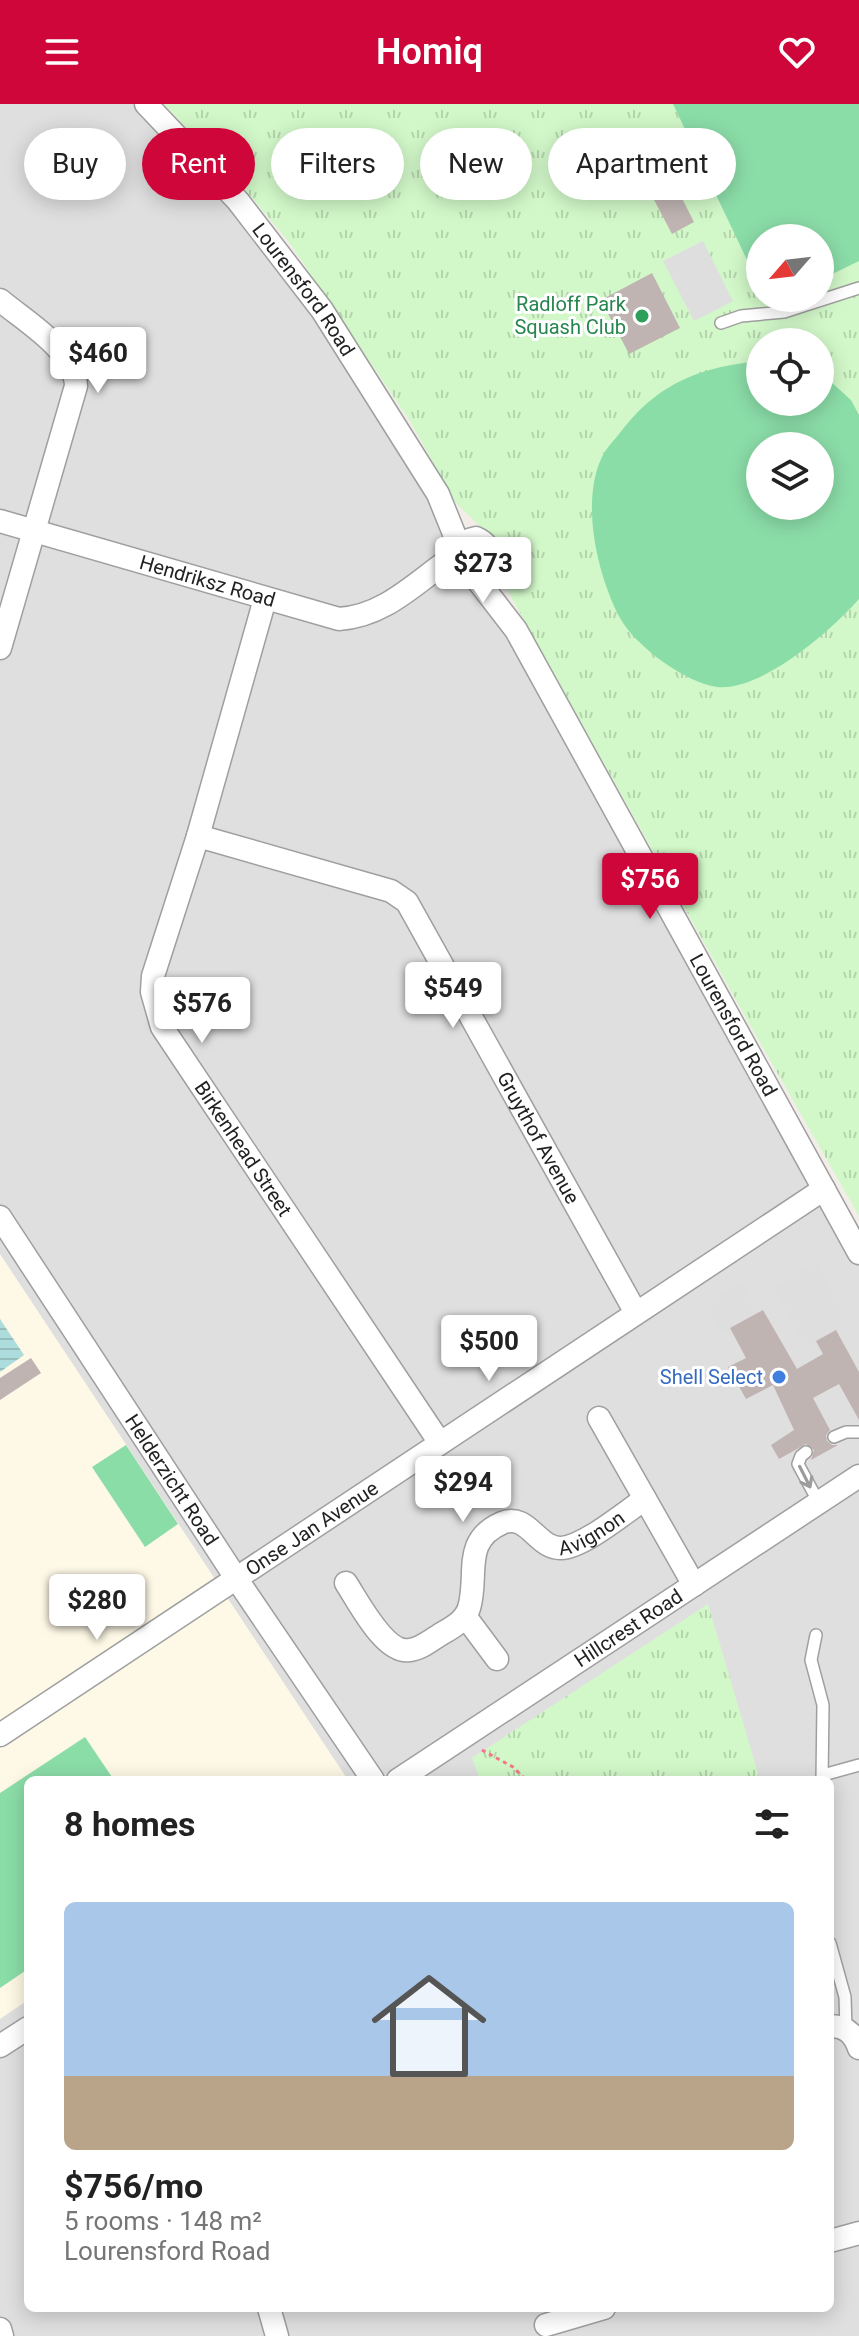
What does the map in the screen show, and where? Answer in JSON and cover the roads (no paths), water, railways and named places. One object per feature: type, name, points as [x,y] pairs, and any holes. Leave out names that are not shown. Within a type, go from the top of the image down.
[{"type":"street","name":"Lourensford Road","points":[[146,104],[238,201],[313,298],[379,397],[438,494],[470,558],[500,585],[516,630],[859,1253]]},
{"type":"street","points":[[0,300],[63,353],[74,368],[76,377],[75,394],[0,648]]},
{"type":"street","name":"Hendriksz Road","points":[[0,521],[339,619],[355,618],[380,608],[470,558]]},
{"type":"street","name":"Birkenhead Street","points":[[265,599],[198,836],[153,976],[152,992],[162,1027],[440,1443]]},
{"type":"street","name":"Gruythof Avenue","points":[[198,836],[391,891],[407,902],[636,1313]]},
{"type":"street","name":"Onse Jan Avenue","points":[[0,1735],[824,1189]]},
{"type":"street","name":"Helderzicht Road","points":[[0,1217],[236,1578],[370,1776]]},
{"type":"street","name":"Avignon","points":[[599,1418],[694,1585]]},
{"type":"street","name":"Hillcrest Road","points":[[404,1776],[859,1476]]},
{"type":"street","name":"Avignon","points":[[465,1616],[470,1606],[476,1546],[489,1530],[505,1522],[522,1523],[553,1547],[562,1548],[581,1541],[645,1499]]},
{"type":"street","points":[[346,1583],[392,1647],[411,1650],[423,1645],[465,1616],[497,1659]]},
{"type":"street","points":[[838,2028],[855,2039],[859,2048]]},
{"type":"street","points":[[0,2046],[24,2031]]},
{"type":"street","points":[[834,2240],[859,2233]]},
{"type":"street","points":[[270,2312],[277,2336]]},
{"type":"street","points":[[545,2323],[588,2312]]},
{"type":"street","points":[[0,2329],[2,2336]]},
{"type":"lane","points":[[721,323],[741,316],[784,312],[859,288]]},
{"type":"lane","points":[[834,1437],[846,1432],[859,1432]]},
{"type":"lane","points":[[806,1452],[798,1464],[819,1503]]},
{"type":"lane","points":[[816,1635],[811,1660],[823,1705],[822,1776]]},
{"type":"lane","points":[[828,1776],[859,1765]]},
{"type":"lane","points":[[834,1957],[845,1997],[838,2028]]},
{"type":"water","points":[[0,1319],[24,1355],[0,1372]]},
{"type":"place","name":"Radloff Park Squash Club","points":[[642,316]]},
{"type":"place","name":"Shell Select","points":[[779,1377]]}]
